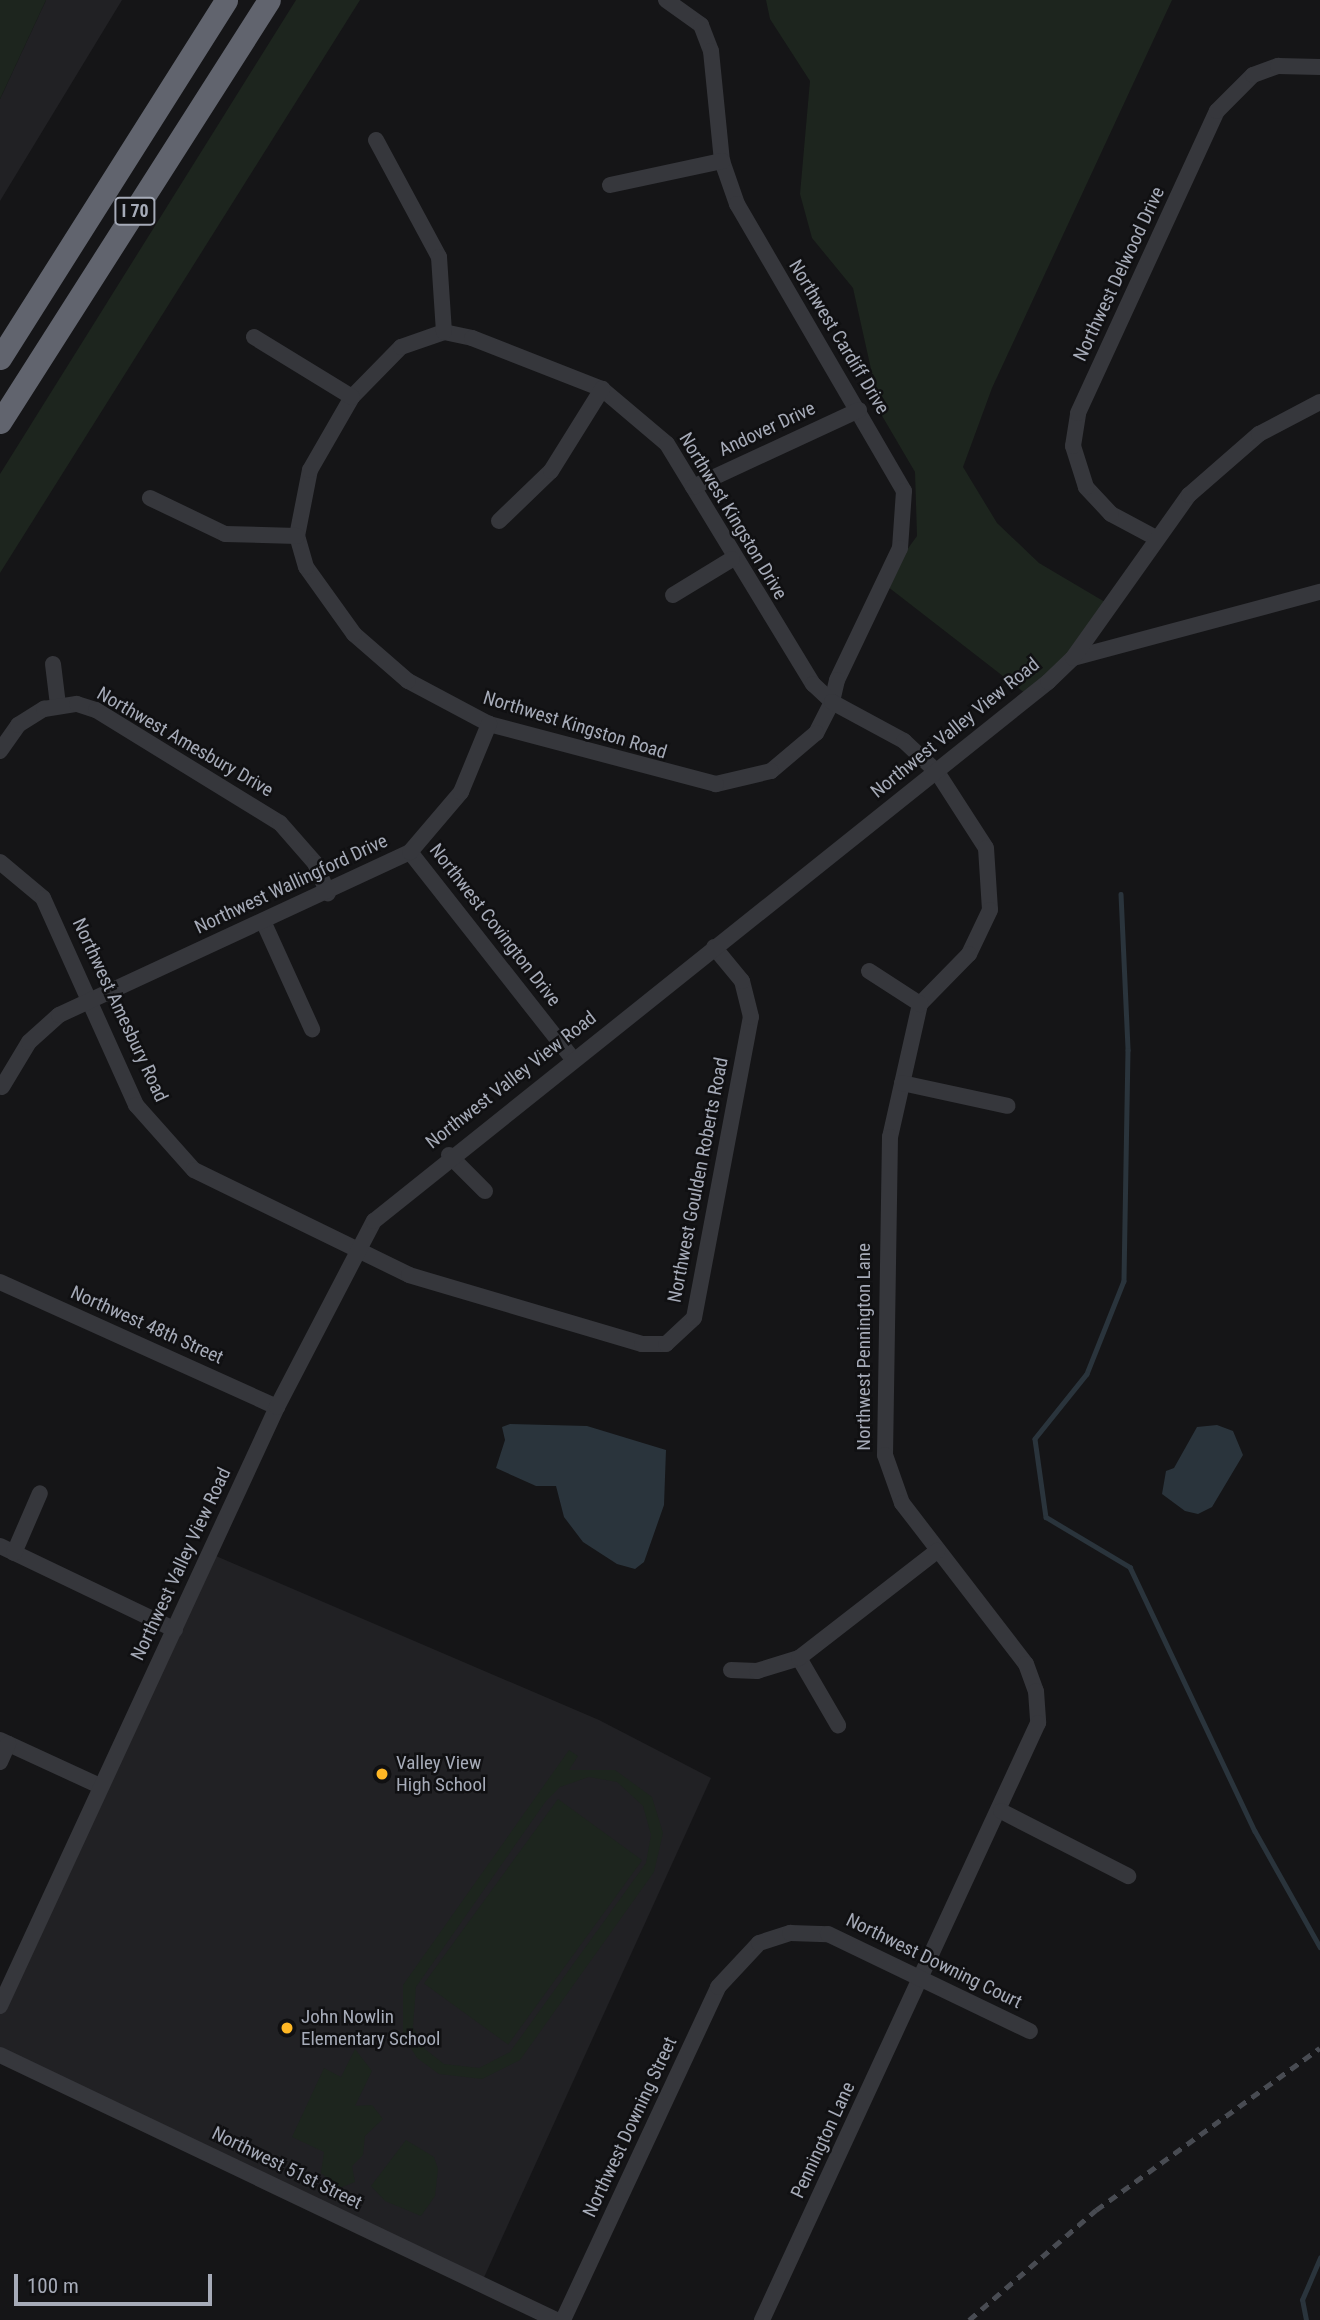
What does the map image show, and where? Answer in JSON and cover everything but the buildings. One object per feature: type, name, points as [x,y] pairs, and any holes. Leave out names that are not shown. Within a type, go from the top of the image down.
[{"type":"highway","name":"I 70","points":[[0,358],[226,0]]},
{"type":"highway","name":"I 70","points":[[0,422],[269,0]]},
{"type":"street","name":"Northwest Cardiff Drive","points":[[666,0],[701,25],[711,51],[722,161],[748,225],[859,410],[904,491],[906,528],[832,702]]},
{"type":"street","name":"Northwest Delwood Drive","points":[[1156,538],[1111,514],[1086,487],[1073,446],[1078,413],[1217,111],[1253,75],[1278,66],[1320,67]]},
{"type":"street","points":[[254,337],[352,397],[392,354],[444,332],[439,257],[376,140]]},
{"type":"street","points":[[610,185],[722,161]]},
{"type":"street","name":"Northwest Kingston Drive","points":[[444,332],[602,389],[667,444],[732,559],[813,684],[832,702],[904,741],[937,772]]},
{"type":"street","points":[[499,521],[551,471],[602,389]]},
{"type":"street","name":"Northwest Kingston Road","points":[[352,397],[302,489],[297,536],[306,566],[354,634],[408,681],[489,724],[716,783],[771,771],[800,752],[832,702]]},
{"type":"street","name":"Northwest Valley View Road","points":[[0,2006],[277,1407],[353,1251],[396,1198],[937,772],[1073,658],[1156,538],[1222,461],[1320,402]]},
{"type":"street","name":"Andover Drive","points":[[693,486],[859,410]]},
{"type":"street","points":[[150,498],[225,534],[297,536]]},
{"type":"street","points":[[673,595],[732,559]]},
{"type":"street","points":[[1073,658],[1320,592]]},
{"type":"street","points":[[0,751],[24,720],[58,705],[53,664]]},
{"type":"street","name":"Northwest Amesbury Drive","points":[[58,705],[96,710],[280,823],[315,863],[328,893]]},
{"type":"street","name":"Northwest Wallingford Drive","points":[[2,1087],[43,1027],[89,1001],[328,893],[410,852],[461,792],[489,724]]},
{"type":"street","points":[[869,971],[920,1003],[969,954],[990,911],[992,887],[978,827],[937,772]]},
{"type":"street","name":"Northwest Covington Drive","points":[[410,852],[572,1058]]},
{"type":"street","name":"Northwest Amesbury Road","points":[[0,862],[43,898],[136,1105],[175,1153],[219,1185],[353,1251]]},
{"type":"street","points":[[263,921],[312,1029]]},
{"type":"street","name":"Northwest Goulden Roberts Road","points":[[353,1251],[621,1341],[666,1344],[684,1332],[694,1318],[751,1017],[742,981],[714,947]]},
{"type":"street","name":"Northwest Pennington Lane","points":[[920,1003],[902,1083],[884,1203],[885,1455],[902,1503],[1026,1664],[1036,1691],[1034,1740],[922,1978]]},
{"type":"street","points":[[902,1083],[1008,1106]]},
{"type":"street","points":[[449,1156],[485,1191]]},
{"type":"street","name":"Northwest 48th Street","points":[[0,1282],[277,1407]]},
{"type":"street","points":[[40,1493],[7,1549],[175,1630]]},
{"type":"street","points":[[731,1671],[757,1671],[799,1658],[937,1551]]},
{"type":"street","points":[[799,1658],[838,1725]]},
{"type":"street","points":[[0,1762],[4,1742],[100,1786]]},
{"type":"street","points":[[1001,1811],[1128,1876]]},
{"type":"street","name":"Northwest Downing Court","points":[[741,1955],[772,1937],[828,1934],[1030,2031]]},
{"type":"street","name":"Northwest Downing Street","points":[[563,2320],[718,1987],[741,1955]]},
{"type":"street","name":"Pennington Lane","points":[[762,2320],[922,1978]]},
{"type":"street","name":"Northwest 51st Street","points":[[0,2055],[556,2320]]},
{"type":"shaded area","points":[[0,0],[46,0],[0,99]]},
{"type":"shaded area","points":[[46,0],[122,0],[0,201],[0,99]]},
{"type":"shaded area","points":[[296,0],[360,0],[0,573],[0,474]]},
{"type":"shaded area","points":[[766,0],[1172,0],[992,388],[963,467],[997,523],[1039,563],[1110,605],[1030,697],[883,583],[917,536],[915,472],[881,414],[853,288],[812,238],[800,194],[810,81],[770,19]]},
{"type":"shaded area","points":[[510,1424],[587,1426],[666,1450],[664,1505],[644,1562],[635,1569],[617,1564],[583,1542],[564,1517],[556,1486],[536,1486],[496,1468],[505,1440],[502,1427]]},
{"type":"shaded area","points":[[1217,1425],[1233,1431],[1243,1455],[1212,1507],[1198,1514],[1185,1511],[1162,1494],[1166,1471],[1174,1468],[1197,1427]]},
{"type":"shaded area","points":[[209,1553],[599,1720],[711,1778],[481,2284],[0,2055],[0,2006]]},
{"type":"shaded area","points":[[569,1750],[578,1756],[569,1770],[615,1770],[652,1797],[663,1833],[654,1872],[520,2060],[482,2079],[439,2074],[417,2058],[403,2035],[403,1985]],"holes":[[[589,1777],[617,1782],[643,1806],[651,1835],[646,1863],[510,2052],[479,2068],[444,2064],[425,2049],[413,2027],[416,1987],[546,1801],[560,1787]]]},
{"type":"shaded area","points":[[558,1799],[642,1860],[508,2045],[424,1983]]},
{"type":"shaded area","points":[[355,2049],[372,2071],[355,2106],[372,2105],[383,2119],[365,2136],[363,2155],[352,2166],[355,2182],[340,2188],[321,2173],[324,2152],[292,2137],[324,2068],[341,2077]]},
{"type":"shaded area","points":[[406,2140],[434,2157],[438,2169],[435,2196],[421,2216],[385,2201],[371,2186]]},
{"type":"waterway","points":[[1121,894],[1128,1050],[1124,1281],[1087,1374],[1035,1439],[1046,1517],[1130,1567],[1255,1831],[1320,1947]]},
{"type":"waterway","points":[[1306,2320],[1302,2300],[1320,2258]]},
{"type":"railway","points":[[969,2320],[1096,2210],[1320,2048]]},
{"type":"place","name":"Valley View High School","points":[[382,1774]]},
{"type":"place","name":"John Nowlin Elementary School","points":[[287,2028]]}]
